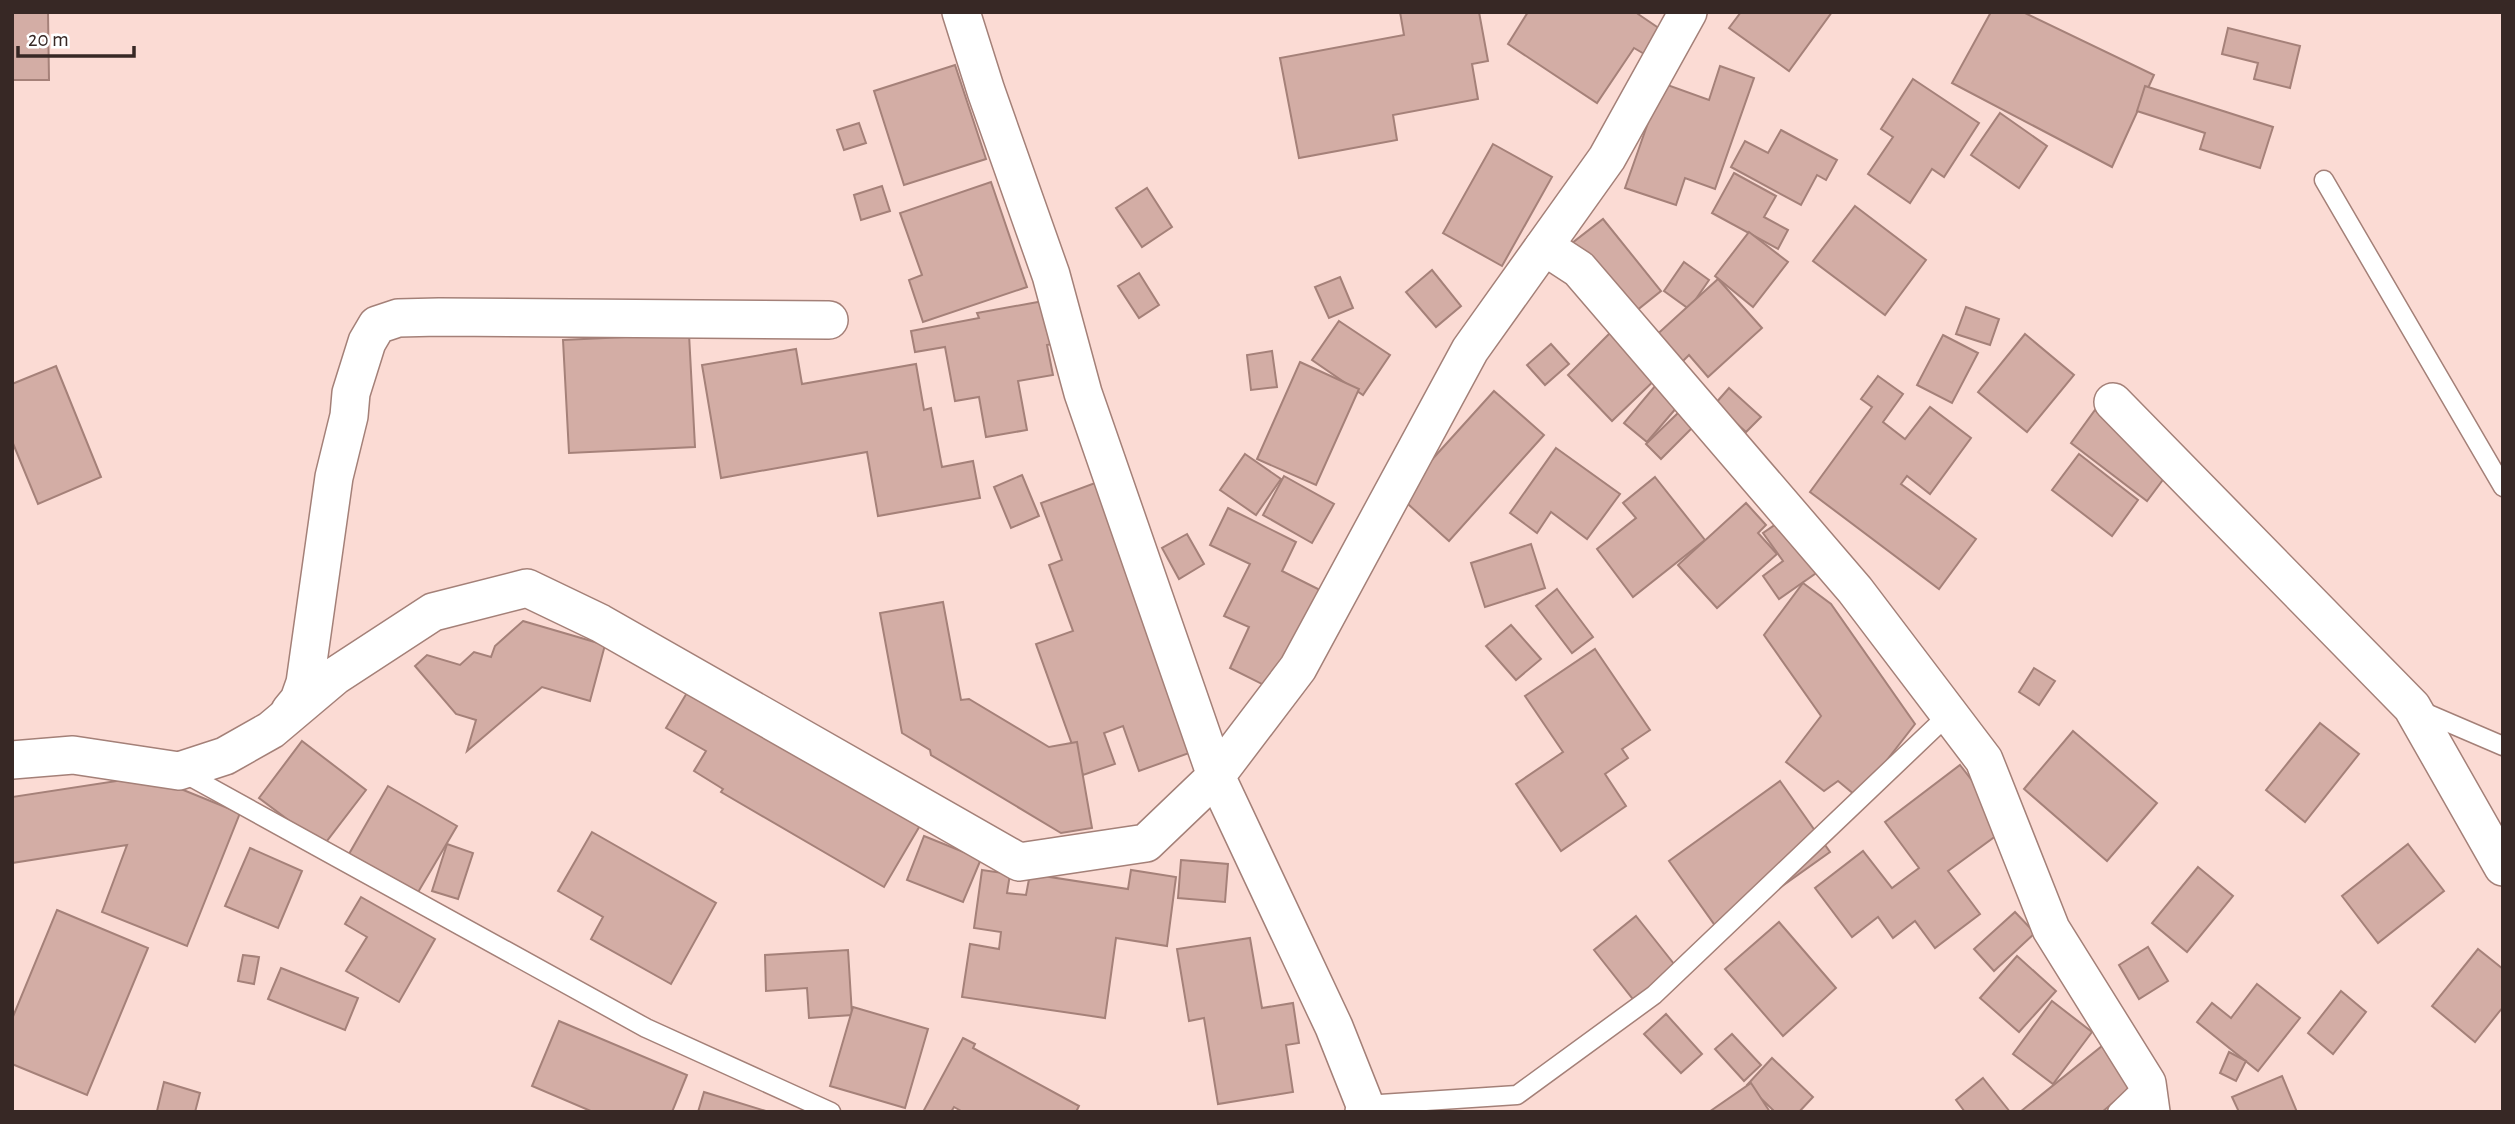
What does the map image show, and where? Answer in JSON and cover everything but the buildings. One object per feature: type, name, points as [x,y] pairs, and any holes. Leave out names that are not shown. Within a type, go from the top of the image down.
[{"type":"street","points":[[961,12],[1051,275],[1083,393],[1133,543],[1216,776],[1334,1027],[1365,1109]]},
{"type":"street","points":[[12,760],[73,755],[179,771],[225,756],[271,730],[335,676],[433,612],[527,588],[600,623],[1019,862],[1146,843],[1216,776],[1298,668],[1470,350],[1607,158],[1688,12]]},
{"type":"street","points":[[1542,248],[1578,268],[1855,590],[1984,760],[2051,929],[2149,1097]]},
{"type":"street","points":[[286,717],[299,701],[305,683],[334,477],[349,415],[351,393],[367,342],[377,325],[398,318],[439,317],[829,320]]},
{"type":"street","points":[[2113,402],[2412,707],[2503,867]]},
{"type":"lane","points":[[2323,180],[2503,487]]},
{"type":"lane","points":[[2412,707],[2503,746]]},
{"type":"lane","points":[[1365,1109],[1517,1095],[1654,995],[1949,714]]},
{"type":"lane","points":[[179,771],[646,1028],[831,1112]]},
{"type":"lane","points":[[2117,1112],[2149,1097]]}]
